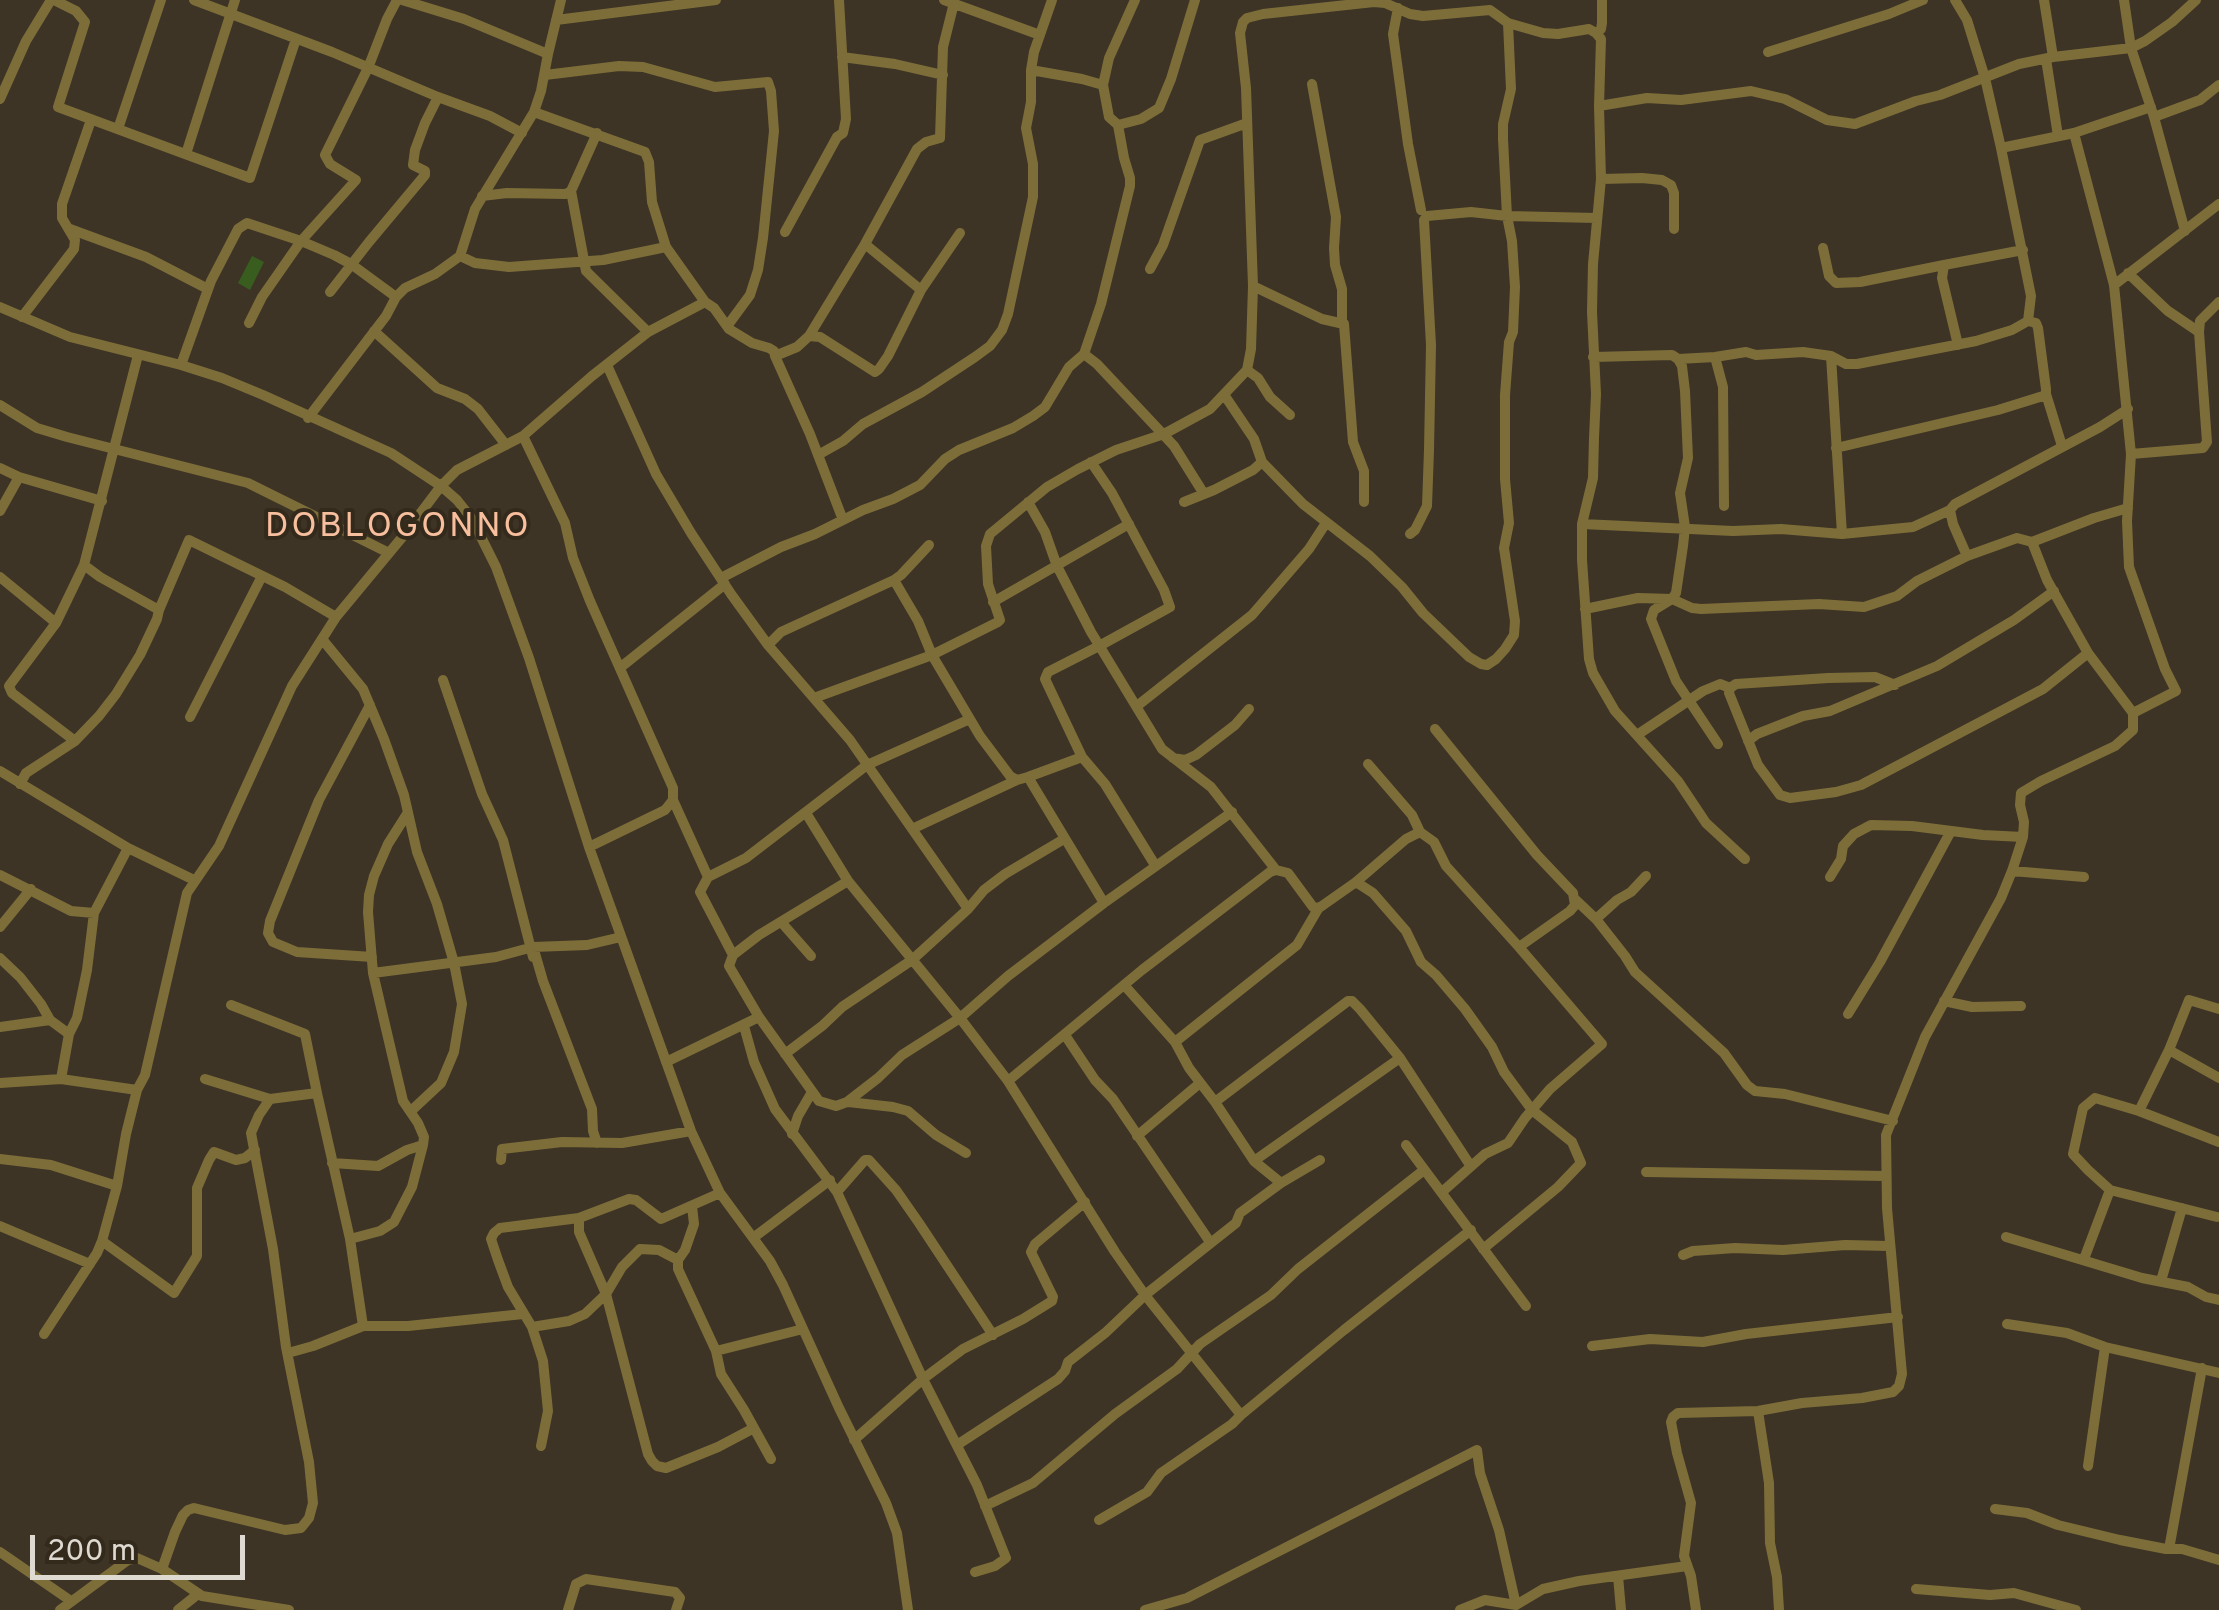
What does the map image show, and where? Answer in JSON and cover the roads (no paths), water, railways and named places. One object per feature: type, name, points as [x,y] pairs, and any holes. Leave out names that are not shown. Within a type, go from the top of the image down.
[{"type":"street","points":[[0,99],[26,41],[52,0],[76,11],[85,22],[58,107],[250,178],[296,39]]},
{"type":"street","points":[[118,129],[162,0]]},
{"type":"street","points":[[194,0],[490,116],[522,133]]},
{"type":"street","points":[[186,154],[234,0]]},
{"type":"street","points":[[249,323],[301,241],[356,180],[330,164],[324,155],[368,68],[386,19],[399,0],[464,19],[548,54]]},
{"type":"street","points":[[308,418],[396,297],[460,256],[475,209],[534,112],[561,0]]},
{"type":"street","points":[[556,20],[716,0]]},
{"type":"street","points":[[785,232],[837,137],[843,133],[846,120],[839,0]]},
{"type":"street","points":[[818,455],[862,424],[974,358],[1002,330],[1033,197],[1033,164],[1026,128],[1032,70],[1052,0]]},
{"type":"street","points":[[621,667],[723,582],[780,548],[920,485],[959,450],[1013,428],[1046,406],[1069,367],[1084,354],[1101,304],[1130,186],[1118,125],[1109,116],[1103,85],[1109,58],[1135,0]]},
{"type":"street","points":[[1118,125],[1141,119],[1159,108],[1195,0]]},
{"type":"street","points":[[1410,0],[1410,14]]},
{"type":"street","points":[[1596,32],[1602,23],[1602,0]]},
{"type":"street","points":[[1768,52],[1923,0]]},
{"type":"street","points":[[1955,0],[1966,20],[1985,78],[2001,148],[2031,296],[2028,320]]},
{"type":"street","points":[[2044,0],[2058,136]]},
{"type":"street","points":[[2124,0],[2130,48],[2185,231]]},
{"type":"street","points":[[1599,106],[1751,90],[1785,99],[1827,120],[1855,124],[2019,64],[2130,48],[2172,22],[2196,0]]},
{"type":"street","points":[[774,356],[797,347],[809,336],[917,149],[940,138],[943,47],[949,2],[1040,34]]},
{"type":"street","points":[[814,698],[932,654],[998,622],[988,584],[986,556],[990,534],[1047,487],[1116,450],[1164,434],[1210,409],[1248,370],[1253,286],[1246,88],[1240,33],[1243,22],[1263,14],[1332,4],[1385,3],[1410,14],[1440,16],[1491,5],[1508,23],[1543,33],[1589,29],[1601,39],[1602,179],[1593,264],[1596,394],[1592,478],[1582,524],[1589,659],[1615,712],[1678,781],[1706,823],[1744,859]]},
{"type":"street","points":[[1398,8],[1393,34],[1421,210]]},
{"type":"street","points":[[1224,396],[1254,439],[1262,462],[1284,486],[1370,556],[1469,656],[1486,665],[1496,659],[1515,630],[1504,548],[1509,523],[1505,412],[1515,287],[1506,216],[1502,124],[1510,89],[1508,23]]},
{"type":"street","points":[[842,57],[942,75]]},
{"type":"street","points":[[545,75],[643,66],[715,87],[768,82],[774,130],[761,254],[750,296],[728,326]]},
{"type":"street","points":[[1032,70],[1103,85]]},
{"type":"street","points":[[1312,84],[1336,217],[1335,264],[1342,289],[1353,442],[1364,470],[1364,502]]},
{"type":"street","points":[[2001,148],[2074,134],[2200,100],[2219,85]]},
{"type":"street","points":[[330,292],[426,176],[413,164],[438,98]]},
{"type":"street","points":[[534,112],[645,152],[652,202],[666,247],[705,302],[738,336],[774,351],[843,520]]},
{"type":"street","points":[[22,317],[74,248],[75,240],[62,218],[62,204],[91,120]]},
{"type":"street","points":[[1150,269],[1163,246],[1200,140],[1247,123]]},
{"type":"street","points":[[596,133],[571,191],[586,271],[648,332]]},
{"type":"street","points":[[2074,134],[2114,284],[2131,454],[2129,567],[2164,669],[2176,691],[2133,713]]},
{"type":"street","points":[[1602,179],[1642,178],[1671,184],[1674,228]]},
{"type":"street","points":[[482,196],[561,195],[571,191]]},
{"type":"street","points":[[2114,284],[2219,204]]},
{"type":"street","points":[[1410,534],[1426,506],[1428,488],[1432,361],[1424,220],[1427,216],[1471,212],[1597,218]]},
{"type":"street","points":[[181,365],[208,290],[243,224],[301,241],[351,264],[396,297]]},
{"type":"street","points":[[70,229],[146,256],[208,290]]},
{"type":"street","points":[[809,336],[826,339],[874,372],[879,369],[921,290],[960,233]]},
{"type":"street","points":[[865,244],[921,290]]},
{"type":"street","points":[[460,256],[492,267],[602,260],[666,247]]},
{"type":"street","points":[[1823,248],[1830,276],[1836,283],[1860,282],[2023,250]]},
{"type":"street","points":[[1944,264],[1942,278],[1958,345]]},
{"type":"street","points":[[2128,274],[2168,311],[2199,332]]},
{"type":"street","points":[[1253,286],[1322,319],[1342,322]]},
{"type":"street","points":[[44,1334],[102,1241],[187,893],[218,846],[278,712],[322,638],[457,470],[523,436],[648,332],[705,302]]},
{"type":"street","points":[[2131,454],[2202,448],[2207,442],[2199,332],[2200,321],[2219,302]]},
{"type":"street","points":[[0,307],[70,337],[222,378],[391,454],[441,486],[472,519],[496,566],[530,658],[590,847],[691,1131],[720,1194],[770,1261],[886,1502],[897,1533],[908,1610]]},
{"type":"street","points":[[1678,359],[1746,352],[1803,352],[1857,364],[1958,345],[2012,330],[2028,320]]},
{"type":"street","points":[[2028,320],[2038,328],[2046,394],[2062,446]]},
{"type":"street","points":[[374,330],[437,388],[478,409],[506,445]]},
{"type":"street","points":[[1084,354],[1164,434],[1204,494]]},
{"type":"street","points":[[75,742],[12,693],[4,682],[56,623],[84,565],[138,355]]},
{"type":"street","points":[[1593,357],[1672,355],[1682,366],[1688,458],[1680,493],[1685,527],[1676,593],[1654,610],[1650,619],[1676,681],[1718,744]]},
{"type":"street","points":[[1832,356],[1842,534]]},
{"type":"street","points":[[1715,357],[1723,387],[1724,506]]},
{"type":"street","points":[[607,365],[656,474],[723,582],[768,645],[841,729],[968,909]]},
{"type":"street","points":[[1248,370],[1290,416]]},
{"type":"street","points":[[1836,448],[1998,410],[2046,394]]},
{"type":"street","points":[[0,406],[37,428],[248,483],[389,553]]},
{"type":"street","points":[[1582,524],[1842,534],[1912,527],[1950,510],[1992,482],[2128,409]]},
{"type":"street","points":[[523,436],[565,523],[585,590],[673,788],[673,800],[708,878]]},
{"type":"street","points":[[1092,462],[1170,606],[1045,675],[1082,756],[1105,784],[1155,865]]},
{"type":"street","points":[[1184,502],[1253,470],[1262,462]]},
{"type":"street","points":[[0,468],[102,500]]},
{"type":"street","points":[[0,511],[19,477]]},
{"type":"street","points":[[1028,502],[1092,632],[1162,749],[1211,786],[1276,870]]},
{"type":"street","points":[[1586,609],[1638,598],[1672,598],[1701,609],[1819,604],[1864,607],[1897,596],[1917,581],[1967,556],[2017,538],[2032,542],[2128,508]]},
{"type":"street","points":[[1950,510],[1967,556]]},
{"type":"street","points":[[1137,706],[1252,615],[1310,549],[1326,523]]},
{"type":"street","points":[[993,602],[1128,524]]},
{"type":"street","points":[[20,784],[26,773],[75,742],[116,694],[147,642],[189,540],[336,617]]},
{"type":"street","points":[[1696,1610],[1684,1556],[1691,1503],[1671,1422],[1678,1413],[1832,1402],[1893,1392],[1899,1386],[1902,1374],[1890,1246],[1886,1135],[1925,1038],[2012,871],[2024,822],[2021,793],[2115,746],[2133,730],[2133,713],[2088,653],[2047,580],[2032,542]]},
{"type":"street","points":[[768,645],[781,632],[894,580],[928,545]]},
{"type":"street","points":[[84,565],[159,610]]},
{"type":"street","points":[[190,717],[262,576]]},
{"type":"street","points":[[0,578],[56,623]]},
{"type":"street","points":[[894,580],[970,719],[1001,764],[1023,779],[1104,903]]},
{"type":"street","points":[[1748,741],[1802,716],[1830,711],[1895,685],[1954,656],[2054,591]]},
{"type":"street","points":[[322,638],[363,688],[370,705],[404,795],[417,852],[454,963],[462,1004],[454,1052],[436,1090],[411,1112]]},
{"type":"street","points":[[1730,688],[1758,765],[1780,795],[1790,798],[1836,792],[1861,784],[2042,690],[2088,653]]},
{"type":"street","points":[[1637,735],[1703,690],[1720,684],[1730,688],[1745,683],[1875,677],[1895,685]]},
{"type":"street","points":[[443,680],[482,794],[503,840],[532,951],[592,1110],[597,1143]]},
{"type":"street","points":[[370,705],[314,810],[268,933],[273,942],[296,952],[372,957]]},
{"type":"street","points":[[1172,758],[1185,760],[1196,756],[1235,725],[1248,709]]},
{"type":"street","points":[[733,956],[700,892],[708,878],[746,858],[867,765],[970,719]]},
{"type":"street","points":[[1435,729],[1537,855],[1596,919],[1635,972],[1724,1052],[1747,1085],[1756,1091],[1785,1094],[1892,1121]]},
{"type":"street","points":[[912,829],[1082,756]]},
{"type":"street","points":[[1368,764],[1412,815],[1420,832],[1434,842],[1446,866],[1602,1044],[1550,1089],[1508,1144],[1484,1154],[1442,1192]]},
{"type":"street","points":[[0,772],[128,848],[194,880]]},
{"type":"street","points":[[590,847],[660,814],[673,800]]},
{"type":"street","points":[[848,881],[759,935],[733,956],[730,966],[759,1017],[812,1092],[819,1100],[836,1106],[847,1102],[902,1055],[960,1018],[1008,976],[1155,865],[1232,812]]},
{"type":"street","points":[[806,813],[848,881],[1008,1081],[1145,1295],[1241,1415]]},
{"type":"street","points":[[350,1239],[380,1231],[394,1222],[412,1188],[423,1146],[424,1137],[403,1101],[374,973],[368,912],[369,896],[388,844],[407,814]]},
{"type":"street","points":[[1830,877],[1841,859],[1843,846],[1871,825],[2022,837]]},
{"type":"street","points":[[1848,1014],[1951,831]]},
{"type":"street","points":[[1008,1081],[1270,872],[1288,873],[1314,907],[1319,908],[1406,838],[1420,832]]},
{"type":"street","points":[[785,1054],[842,1007],[912,960],[984,890],[1064,838]]},
{"type":"street","points":[[60,1079],[88,970],[94,913],[128,848]]},
{"type":"street","points":[[2012,871],[2084,877]]},
{"type":"street","points":[[0,875],[72,911],[94,913]]},
{"type":"street","points":[[1596,919],[1646,876]]},
{"type":"street","points":[[1356,882],[1372,893],[1406,932],[1421,962],[1465,1009],[1532,1110],[1572,1142],[1581,1163],[1484,1249]]},
{"type":"street","points":[[0,926],[32,889]]},
{"type":"street","points":[[1519,946],[1570,911],[1576,900]]},
{"type":"street","points":[[1174,1042],[1297,945],[1318,909]]},
{"type":"street","points":[[782,922],[811,956]]},
{"type":"street","points":[[374,973],[587,945],[621,937]]},
{"type":"street","points":[[0,958],[42,1004],[50,1020],[69,1034]]},
{"type":"street","points":[[1125,986],[1174,1042],[1254,1161],[1281,1183]]},
{"type":"street","points":[[2139,1111],[2189,1000],[2219,1009]]},
{"type":"street","points":[[1215,1102],[1352,1001],[1400,1058],[1470,1165]]},
{"type":"street","points":[[1944,1001],[1972,1007],[2020,1006]]},
{"type":"street","points":[[231,1005],[304,1034],[350,1239],[363,1326]]},
{"type":"street","points":[[666,1062],[759,1017]]},
{"type":"street","points":[[0,1027],[50,1020]]},
{"type":"street","points":[[744,1026],[754,1062],[775,1109],[837,1192],[985,1506],[1006,1558],[975,1572]]},
{"type":"street","points":[[1066,1035],[1210,1242]]},
{"type":"street","points":[[2169,1050],[2219,1078]]},
{"type":"street","points":[[1254,1161],[1400,1058]]},
{"type":"street","points":[[0,1083],[60,1079],[137,1090]]},
{"type":"street","points":[[205,1079],[270,1099],[317,1093]]},
{"type":"street","points":[[1138,1136],[1200,1083]]},
{"type":"street","points":[[792,1134],[812,1092]]},
{"type":"street","points":[[2218,1214],[2110,1190],[2073,1154],[2083,1108],[2095,1098],[2219,1142]]},
{"type":"street","points":[[162,1569],[175,1532],[188,1510],[194,1508],[285,1530],[301,1528],[313,1503],[251,1133],[270,1099]]},
{"type":"street","points":[[847,1102],[908,1111],[966,1154]]},
{"type":"street","points":[[501,1160],[502,1149],[562,1142],[622,1143],[691,1131]]},
{"type":"street","points":[[332,1163],[378,1166],[423,1146]]},
{"type":"street","points":[[1406,1146],[1526,1306]]},
{"type":"street","points":[[102,1241],[174,1293],[197,1256],[197,1188],[209,1160],[214,1152],[236,1160],[254,1150]]},
{"type":"street","points":[[0,1160],[51,1165],[117,1186]]},
{"type":"street","points":[[837,1192],[869,1160],[920,1223],[993,1335]]},
{"type":"street","points":[[957,1445],[1058,1379],[1068,1362],[1236,1222],[1240,1213],[1320,1160]]},
{"type":"street","points":[[985,1506],[1033,1483],[1115,1414],[1177,1370],[1200,1344],[1272,1296],[1298,1270],[1424,1170]]},
{"type":"street","points":[[1646,1172],[1886,1176]]},
{"type":"street","points":[[753,1238],[830,1180]]},
{"type":"street","points":[[2084,1259],[2110,1190]]},
{"type":"street","points":[[541,1446],[548,1410],[543,1361],[532,1327],[498,1260],[494,1233],[500,1228],[579,1218],[629,1199],[661,1219],[720,1194]]},
{"type":"street","points":[[854,1440],[963,1349],[1052,1301],[1054,1297],[1031,1252],[1035,1244],[1084,1202]]},
{"type":"street","points":[[692,1206],[694,1224],[678,1260],[678,1269],[716,1351],[721,1374],[770,1459]]},
{"type":"street","points":[[2160,1281],[2182,1208]]},
{"type":"street","points":[[579,1218],[579,1232],[606,1294],[648,1454],[657,1466],[666,1468],[754,1428]]},
{"type":"street","points":[[0,1226],[90,1264]]},
{"type":"street","points":[[1099,1520],[1146,1492],[1161,1473],[1232,1424],[1471,1230]]},
{"type":"street","points":[[2006,1237],[2188,1287],[2219,1300]]},
{"type":"street","points":[[1683,1255],[1736,1248],[1890,1246]]},
{"type":"street","points":[[532,1327],[577,1318],[606,1294],[622,1267],[640,1249],[658,1250],[678,1260]]},
{"type":"street","points":[[288,1352],[363,1326],[424,1325],[523,1314]]},
{"type":"street","points":[[1592,1346],[1650,1339],[1703,1342],[1898,1318]]},
{"type":"street","points":[[2007,1324],[2066,1333],[2106,1347],[2219,1372]]},
{"type":"street","points":[[716,1351],[804,1329]]},
{"type":"street","points":[[2088,1466],[2106,1347]]},
{"type":"street","points":[[2170,1550],[2202,1368]]},
{"type":"street","points":[[1758,1410],[1770,1483],[1770,1543],[1779,1610]]},
{"type":"street","points":[[1145,1610],[1186,1598],[1477,1450],[1516,1606]]},
{"type":"street","points":[[1995,1508],[2219,1560]]},
{"type":"street","points":[[0,1552],[71,1601]]},
{"type":"street","points":[[60,1610],[128,1560],[137,1558],[162,1569],[200,1595],[288,1610]]},
{"type":"street","points":[[1460,1610],[1485,1600],[1516,1606],[1543,1590],[1578,1581],[1687,1566]]},
{"type":"street","points":[[1618,1576],[1621,1610]]},
{"type":"street","points":[[568,1610],[576,1584],[586,1579],[675,1592],[680,1598],[676,1610]]},
{"type":"street","points":[[1916,1589],[1990,1596],[2014,1593],[2076,1610]]},
{"type":"street","points":[[178,1610],[200,1595]]},
{"type":"street","points":[[200,1595],[207,1610]]},
{"type":"district","name":"DOBLOGONNO","points":[[398,529]]}]
